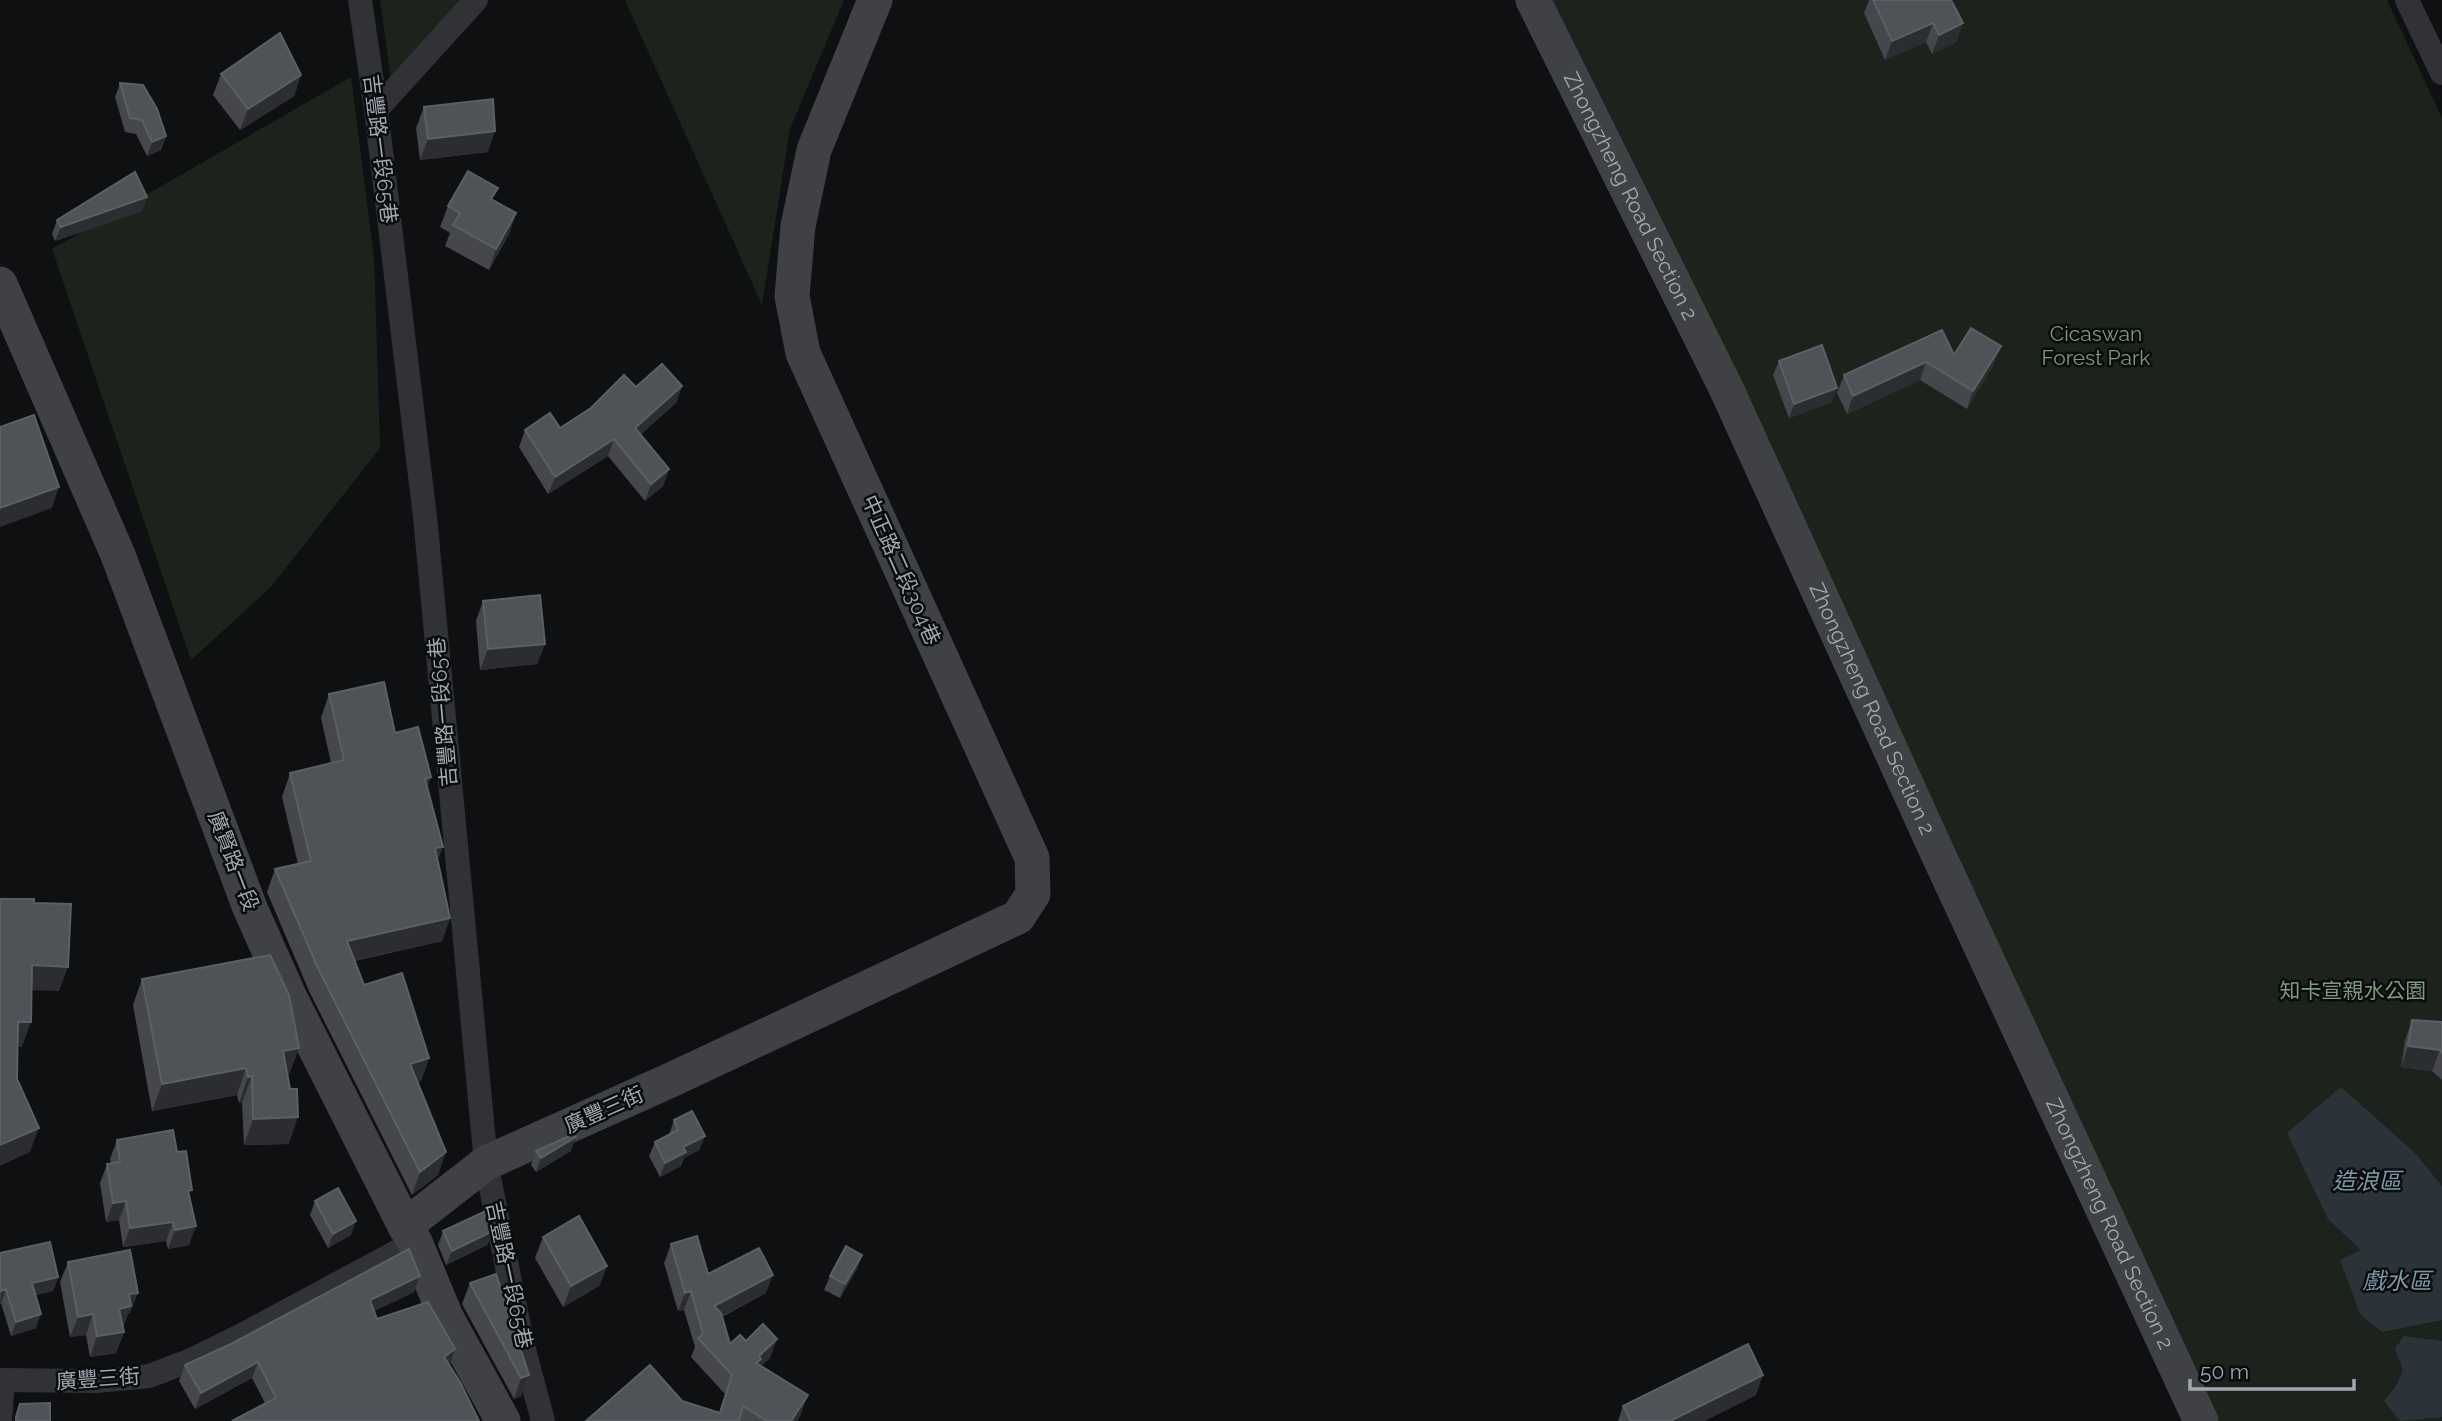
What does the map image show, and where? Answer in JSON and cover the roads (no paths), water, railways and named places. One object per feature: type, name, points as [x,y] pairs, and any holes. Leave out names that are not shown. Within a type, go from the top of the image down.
[{"type":"street","name":"吉豐路一段65巷","points":[[360,0],[376,110],[425,517],[486,1163],[523,1346],[542,1421]]},
{"type":"street","points":[[376,110],[476,0]]},
{"type":"street","name":"中正路二段304巷","points":[[814,1013],[1018,917],[1033,894],[1032,858],[803,353],[792,296],[798,226],[814,150],[875,0]]},
{"type":"street","name":"Zhongzheng Road Section 2","points":[[1534,0],[1726,388],[2201,1421]]},
{"type":"street","points":[[2407,0],[2432,30],[2442,73]]},
{"type":"street","name":"廣賢路一段","points":[[0,284],[118,555],[250,908],[291,1000],[410,1234],[446,1317],[503,1421]]},
{"type":"street","name":"廣豐三街","points":[[1,1380],[97,1381],[149,1376],[189,1361],[242,1335],[410,1234],[486,1163],[814,1013]]},
{"type":"street","points":[[0,1421],[1,1380]]},
{"type":"water","points":[[2341,1087],[2415,1153],[2442,1186],[2442,1320],[2382,1332],[2360,1314],[2340,1260],[2361,1250],[2328,1219],[2287,1133]]},
{"type":"water","points":[[2404,1336],[2442,1341],[2442,1417],[2400,1421],[2384,1401],[2396,1386],[2403,1370],[2395,1349]]},
{"type":"park label","name":"Cicaswan Forest Park","points":[[2096,346]]},
{"type":"park label","name":"知卡宣親水公園","points":[[2353,991]]},
{"type":"water label","name":"造浪區","points":[[2367,1181]]},
{"type":"water label","name":"戲水區","points":[[2397,1281]]}]
